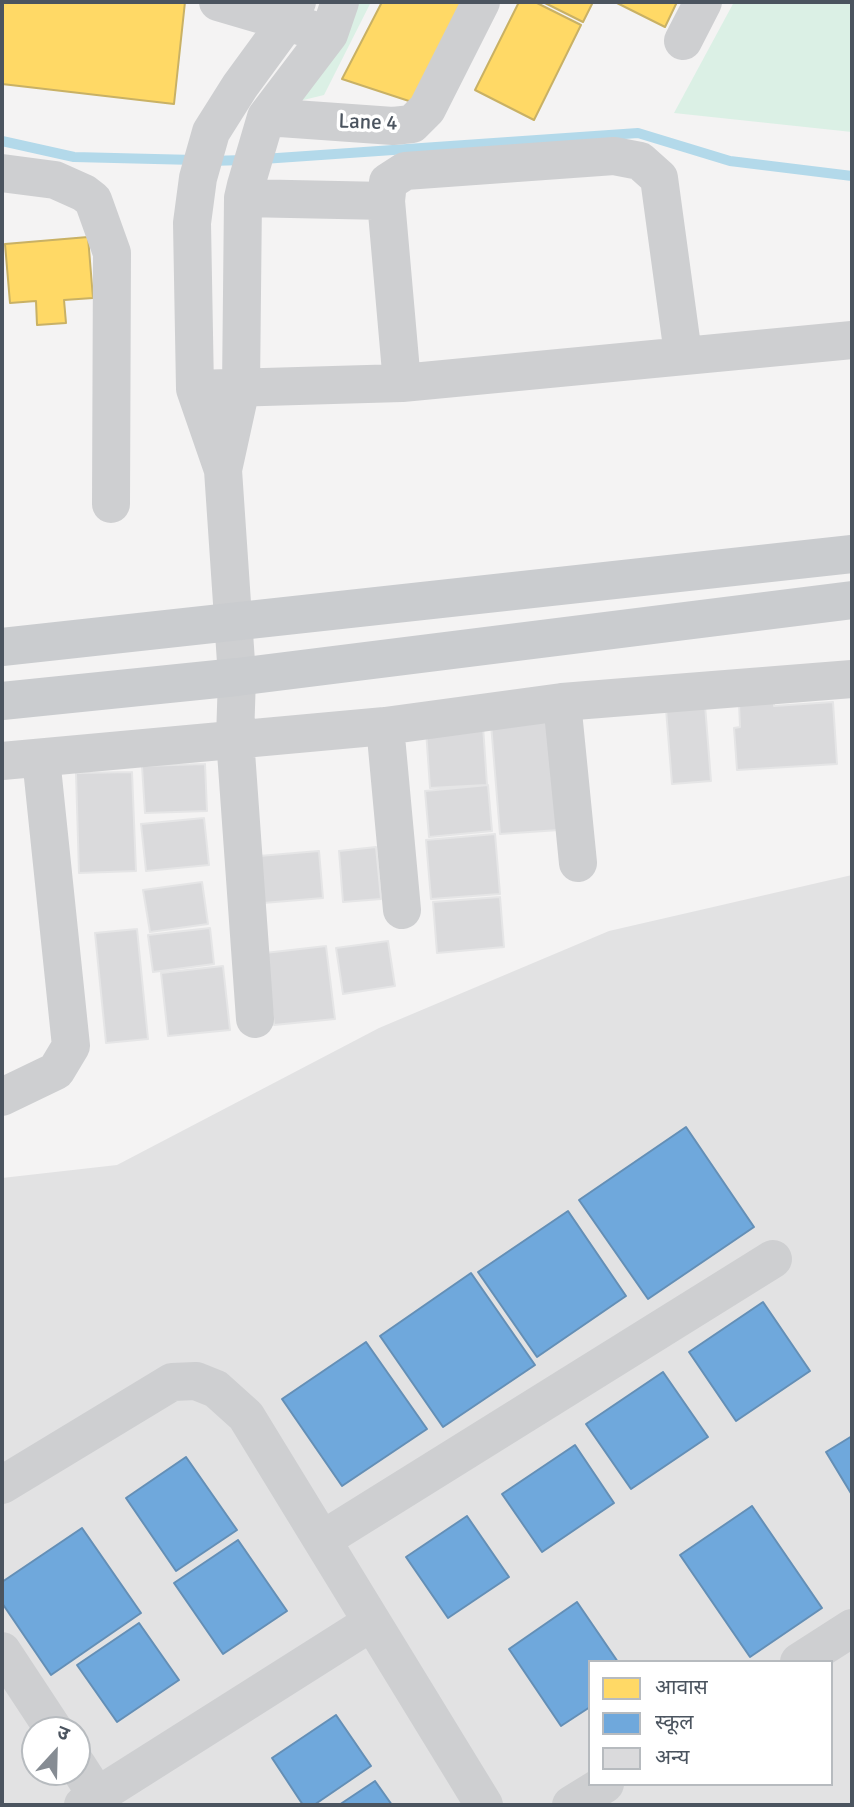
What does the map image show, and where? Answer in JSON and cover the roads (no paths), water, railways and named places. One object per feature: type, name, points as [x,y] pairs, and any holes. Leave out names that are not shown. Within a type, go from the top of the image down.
[{"type":"main road","points":[[2,647],[852,555]]},
{"type":"main road","points":[[2,701],[237,677],[852,600]]},
{"type":"street","points":[[218,2],[334,18],[262,129],[245,191],[241,388],[223,470],[231,622],[237,677],[235,738],[255,1019]]},
{"type":"street","name":"Lane 4","points":[[262,129],[412,124],[427,110],[481,2]]},
{"type":"street","points":[[683,41],[703,2]]},
{"type":"street","points":[[223,470],[195,389],[192,223],[198,178],[211,132],[291,12]]},
{"type":"street","points":[[402,383],[386,201],[388,182],[405,171],[614,156],[640,160],[659,178],[683,354]]},
{"type":"street","points":[[2,173],[55,180],[84,193],[93,200],[112,253],[111,504]]},
{"type":"street","points":[[245,191],[386,201]]},
{"type":"street","points":[[195,389],[402,383],[683,354],[852,340]]},
{"type":"street","points":[[2,761],[385,726],[562,702],[852,679]]},
{"type":"street","points":[[562,702],[578,863]]},
{"type":"street","points":[[385,726],[402,910]]},
{"type":"street","points":[[2,1097],[56,1071],[71,1046],[41,758]]},
{"type":"street","points":[[323,1540],[773,1259]]},
{"type":"street","points":[[2,1485],[172,1382],[196,1381],[216,1390],[246,1416],[484,1805]]},
{"type":"street","points":[[85,1795],[372,1622]]},
{"type":"street","points":[[804,1660],[848,1641]]},
{"type":"street","points":[[2,1651],[45,1716]]},
{"type":"street","points":[[571,1805],[601,1786]]},
{"type":"waterway","points":[[263,159],[638,133],[730,161],[852,176]]},
{"type":"waterway","points":[[2,141],[74,157],[195,160]]},
{"type":"waterway","points":[[210,161],[244,160]]}]
